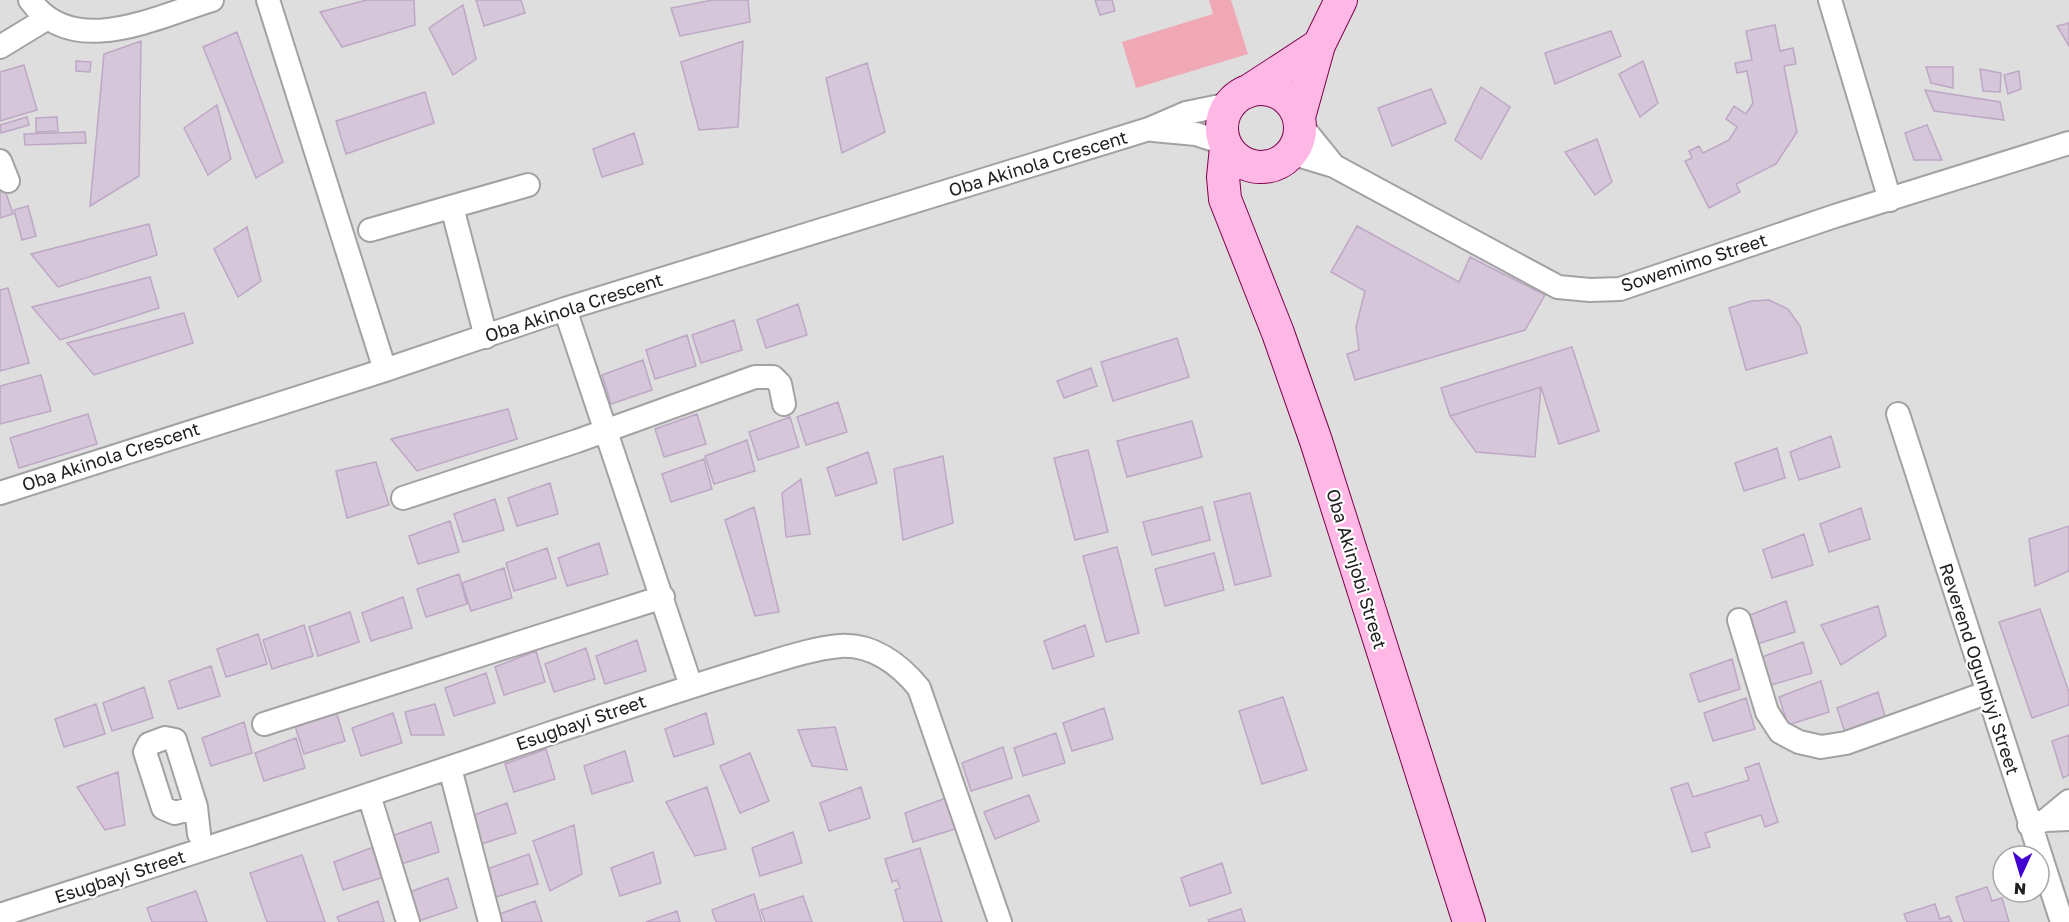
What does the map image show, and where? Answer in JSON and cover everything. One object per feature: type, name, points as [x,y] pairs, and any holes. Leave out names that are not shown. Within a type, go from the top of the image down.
[{"type":"street","points":[[30,0],[46,19],[92,33],[116,30],[212,0]]},
{"type":"street","points":[[268,0],[385,370]]},
{"type":"street","points":[[1319,45],[1239,98],[1222,121],[1225,145],[1235,158],[1246,165],[1259,168],[1271,166],[1292,153],[1297,143],[1299,120],[1319,45],[1341,0]]},
{"type":"street","points":[[1830,0],[1890,200]]},
{"type":"street","points":[[0,47],[46,19]]},
{"type":"street","points":[[1239,98],[1259,89],[1282,96],[1291,104],[1299,120]]},
{"type":"street","name":"Oba Akinola Crescent","points":[[0,493],[385,370],[565,309],[1149,129],[1186,114],[1239,98]]},
{"type":"street","name":"Sowemimo Street","points":[[1299,120],[1334,166]]},
{"type":"street","name":"Oba Akinola Crescent","points":[[1149,129],[1196,135],[1225,145]]},
{"type":"street","name":"Sowemimo Street","points":[[1292,153],[1334,166],[1557,287],[1590,290],[1620,289],[1824,219],[2069,143]]},
{"type":"street","name":"Oba Akinjobi Street","points":[[1225,145],[1223,187],[1225,199],[1316,441],[1469,922]]},
{"type":"street","points":[[1234,219],[1234,202],[1238,192],[1259,168]]},
{"type":"street","points":[[370,230],[528,185]]},
{"type":"street","points":[[452,207],[486,337]]},
{"type":"street","points":[[565,309],[691,686]]},
{"type":"street","points":[[403,498],[606,431],[755,377],[773,377],[780,384],[784,404]]},
{"type":"street","name":"Reverend Ogunbiyi Street","points":[[1898,414],[1986,693],[2038,823],[2062,922]]},
{"type":"street","points":[[264,724],[663,597]]},
{"type":"street","points":[[1739,620],[1767,712],[1780,732],[1799,742],[1821,747],[1846,743],[1986,693]]},
{"type":"street","name":"Esugbayi Street","points":[[0,915],[369,795],[691,686],[801,653],[842,646],[863,648],[902,668],[919,688],[1000,922]]},
{"type":"street","points":[[450,768],[490,922]]},
{"type":"street","points":[[369,795],[408,922]]},
{"type":"street","points":[[2038,823],[2069,801]]},
{"type":"street","points":[[196,807],[199,834]]},
{"type":"street","points":[[2038,823],[2069,819]]},
{"type":"shaded area","points":[[0,0],[2069,0],[2069,922],[0,922]]},
{"type":"shaded area","points":[[1209,0],[1231,0],[1248,54],[1136,88],[1122,42],[1213,14]]},
{"type":"building","points":[[367,0],[414,0],[415,25],[342,47],[320,12]]},
{"type":"building","points":[[476,0],[521,0],[525,13],[484,26]]},
{"type":"building","points":[[713,0],[748,0],[750,22],[680,36],[671,8]]},
{"type":"building","points":[[1095,0],[1112,0],[1115,11],[1100,15]]},
{"type":"building","points":[[463,5],[476,59],[453,75],[429,28]]},
{"type":"building","points":[[2069,23],[2069,46],[2057,26]]},
{"type":"building","points":[[1775,25],[1780,51],[1793,48],[1796,64],[1784,66],[1797,132],[1776,164],[1736,184],[1740,192],[1709,208],[1685,161],[1692,158],[1689,151],[1699,146],[1703,153],[1729,140],[1737,127],[1726,119],[1734,106],[1746,114],[1753,103],[1747,71],[1737,73],[1735,63],[1752,60],[1746,31]]},
{"type":"building","points":[[1611,31],[1621,56],[1555,84],[1545,53]]},
{"type":"building","points":[[237,32],[283,162],[256,178],[203,47]]},
{"type":"building","points":[[141,41],[139,176],[90,206],[104,54]]},
{"type":"building","points":[[743,41],[738,127],[699,130],[681,62]]},
{"type":"building","points":[[76,61],[91,62],[90,72],[76,71]]},
{"type":"building","points":[[1643,61],[1658,103],[1640,117],[1619,74]]},
{"type":"building","points":[[867,63],[885,132],[842,153],[826,78]]},
{"type":"building","points":[[24,65],[37,110],[0,121],[0,72]]},
{"type":"building","points":[[1926,67],[1953,67],[1953,88],[1931,83]]},
{"type":"building","points":[[1980,69],[2001,73],[2000,92],[1983,91]]},
{"type":"building","points":[[2019,71],[2021,89],[2008,94],[2004,75]]},
{"type":"building","points":[[1481,87],[1510,107],[1481,159],[1455,140]]},
{"type":"building","points":[[1431,89],[1446,123],[1392,146],[1378,108]]},
{"type":"building","points":[[1925,90],[2000,102],[2004,120],[1934,111]]},
{"type":"building","points":[[425,92],[434,123],[346,154],[336,121]]},
{"type":"building","points":[[217,105],[231,159],[208,175],[184,128]]},
{"type":"building","points":[[27,117],[29,125],[1,133],[0,125]]},
{"type":"building","points":[[57,117],[58,131],[36,132],[36,118]]},
{"type":"building","points":[[1927,125],[1942,160],[1914,160],[1905,133]]},
{"type":"building","points":[[85,132],[86,143],[25,145],[24,134]]},
{"type":"building","points":[[634,133],[643,164],[602,177],[593,149]]},
{"type":"building","points":[[1597,139],[1612,182],[1595,195],[1565,152]]},
{"type":"building","points":[[4,187],[13,214],[0,218],[0,188]]},
{"type":"building","points":[[28,206],[36,236],[22,240],[14,210]]},
{"type":"building","points":[[149,224],[157,255],[58,287],[31,254]]},
{"type":"building","points":[[1357,226],[1459,282],[1470,257],[1545,295],[1525,330],[1355,380],[1347,354],[1359,350],[1356,327],[1365,291],[1331,272]]},
{"type":"building","points":[[247,227],[261,281],[238,297],[214,249]]},
{"type":"building","points":[[150,277],[159,308],[60,340],[32,307]]},
{"type":"building","points":[[8,288],[29,363],[0,371],[0,290]]},
{"type":"building","points":[[1769,300],[1788,309],[1800,326],[1807,353],[1746,370],[1729,308],[1751,301]]},
{"type":"building","points":[[798,304],[807,335],[766,348],[757,320]]},
{"type":"building","points":[[184,313],[193,343],[94,375],[67,343]]},
{"type":"building","points":[[734,320],[742,350],[701,363],[692,335]]},
{"type":"building","points":[[687,335],[696,366],[655,379],[646,350]]},
{"type":"building","points":[[1177,338],[1189,377],[1113,401],[1101,362]]},
{"type":"building","points":[[1572,347],[1599,431],[1559,444],[1541,387],[1450,416],[1441,388]]},
{"type":"building","points":[[643,360],[652,390],[611,404],[602,375]]},
{"type":"building","points":[[1091,368],[1097,386],[1064,398],[1057,381]]},
{"type":"building","points":[[41,375],[51,411],[0,424],[0,386]]},
{"type":"building","points":[[1541,387],[1535,457],[1476,452],[1450,416]]},
{"type":"building","points":[[838,402],[847,432],[806,445],[797,417]]},
{"type":"building","points":[[508,409],[517,439],[417,471],[391,439]]},
{"type":"building","points":[[88,414],[97,444],[19,468],[10,438]]},
{"type":"building","points":[[697,414],[706,444],[664,457],[655,429]]},
{"type":"building","points":[[790,417],[799,447],[758,460],[749,432]]},
{"type":"building","points":[[1192,421],[1202,457],[1127,477],[1117,441]]},
{"type":"building","points":[[1831,436],[1840,467],[1799,480],[1790,452]]},
{"type":"building","points":[[747,440],[755,471],[714,484],[705,456]]},
{"type":"building","points":[[1777,448],[1785,478],[1744,491],[1735,463]]},
{"type":"building","points":[[1088,450],[1108,532],[1075,540],[1054,458]]},
{"type":"building","points":[[868,452],[877,483],[836,496],[827,468]]},
{"type":"building","points":[[943,456],[953,523],[903,540],[894,469]]},
{"type":"building","points":[[704,459],[712,489],[671,502],[662,474]]},
{"type":"building","points":[[376,462],[389,505],[347,518],[336,471]]},
{"type":"building","points":[[801,479],[810,534],[786,537],[782,493]]},
{"type":"building","points":[[550,483],[558,514],[517,526],[508,498]]},
{"type":"building","points":[[1250,493],[1271,576],[1235,585],[1214,502]]},
{"type":"building","points":[[495,499],[504,530],[463,542],[454,514]]},
{"type":"building","points":[[754,507],[779,612],[755,616],[725,520]]},
{"type":"building","points":[[1202,507],[1210,540],[1152,555],[1143,522]]},
{"type":"building","points":[[1861,508],[1870,539],[1829,552],[1820,524]]},
{"type":"building","points":[[450,521],[459,552],[418,564],[409,536]]},
{"type":"building","points":[[2069,526],[2069,571],[2035,586],[2029,539]]},
{"type":"building","points":[[1804,534],[1813,565],[1772,578],[1763,550]]},
{"type":"building","points":[[599,543],[608,574],[567,586],[558,558]]},
{"type":"building","points":[[1117,547],[1139,633],[1106,642],[1083,556]]},
{"type":"building","points":[[547,548],[556,578],[514,591],[506,563]]},
{"type":"building","points":[[1214,553],[1224,590],[1165,606],[1155,569]]},
{"type":"building","points":[[504,568],[512,598],[471,611],[462,583]]},
{"type":"building","points":[[459,574],[467,604],[426,617],[417,589]]},
{"type":"building","points":[[403,597],[412,628],[371,641],[362,613]]},
{"type":"building","points":[[1786,601],[1795,632],[1754,645],[1745,617]]},
{"type":"building","points":[[1878,606],[1886,636],[1841,665],[1821,625]]},
{"type":"building","points":[[2040,609],[2069,692],[2069,705],[2032,718],[1999,622]]},
{"type":"building","points":[[350,612],[359,642],[318,656],[309,627]]},
{"type":"building","points":[[304,625],[313,656],[272,669],[263,640]]},
{"type":"building","points":[[1085,625],[1094,656],[1053,669],[1044,641]]},
{"type":"building","points":[[258,634],[267,664],[226,677],[217,649]]},
{"type":"building","points":[[637,640],[646,671],[605,684],[596,656]]},
{"type":"building","points":[[1803,642],[1812,673],[1771,685],[1762,657]]},
{"type":"building","points":[[586,648],[595,679],[554,692],[545,664]]},
{"type":"building","points":[[536,651],[545,682],[504,695],[495,667]]},
{"type":"building","points":[[1732,659],[1740,689],[1699,702],[1690,674]]},
{"type":"building","points":[[211,666],[220,696],[178,709],[169,681]]},
{"type":"building","points":[[486,673],[495,703],[454,716],[445,688]]},
{"type":"building","points":[[1821,681],[1829,712],[1788,725],[1779,697]]},
{"type":"building","points":[[144,687],[153,718],[112,731],[103,703]]},
{"type":"building","points":[[1878,692],[1887,723],[1846,736],[1837,708]]},
{"type":"building","points":[[1283,697],[1307,770],[1262,784],[1239,711]]},
{"type":"building","points":[[1746,698],[1755,729],[1713,741],[1704,713]]},
{"type":"building","points":[[96,704],[105,734],[64,747],[55,719]]},
{"type":"building","points":[[435,704],[444,735],[411,735],[405,712]]},
{"type":"building","points":[[1104,708],[1113,739],[1072,751],[1063,723]]},
{"type":"building","points":[[336,711],[345,741],[304,754],[295,726]]},
{"type":"building","points":[[393,713],[402,743],[361,756],[352,728]]},
{"type":"building","points":[[706,713],[714,744],[674,757],[665,729]]},
{"type":"building","points":[[244,722],[252,753],[211,766],[202,738]]},
{"type":"building","points":[[835,727],[847,770],[812,766],[798,730]]},
{"type":"building","points":[[1056,733],[1065,763],[1023,776],[1014,748]]},
{"type":"building","points":[[2069,735],[2069,775],[2063,778],[2052,741]]},
{"type":"building","points":[[296,738],[305,768],[264,781],[255,753]]},
{"type":"building","points":[[1003,747],[1012,778],[971,791],[962,763]]},
{"type":"building","points":[[546,749],[555,779],[514,792],[505,764]]},
{"type":"building","points":[[625,751],[633,781],[592,794],[584,766]]},
{"type":"building","points":[[750,753],[769,801],[740,813],[720,766]]},
{"type":"building","points":[[1759,763],[1778,822],[1765,827],[1761,815],[1705,833],[1710,847],[1692,852],[1671,788],[1688,783],[1693,797],[1749,780],[1745,768]]},
{"type":"building","points":[[118,772],[125,825],[105,830],[77,787]]},
{"type":"building","points":[[707,787],[726,849],[695,856],[666,802]]},
{"type":"building","points":[[861,787],[870,818],[829,831],[820,803]]},
{"type":"building","points":[[1029,795],[1039,821],[995,839],[984,812]]},
{"type":"building","points":[[946,798],[955,829],[913,842],[905,813]]},
{"type":"building","points":[[507,803],[516,833],[475,846],[466,818]]},
{"type":"building","points":[[431,822],[439,852],[398,865],[389,837]]},
{"type":"building","points":[[574,825],[582,874],[550,891],[533,841]]},
{"type":"building","points":[[793,832],[802,863],[760,876],[752,848]]},
{"type":"building","points":[[376,846],[384,877],[343,890],[334,862]]},
{"type":"building","points":[[920,848],[942,922],[904,922],[895,890],[900,888],[897,880],[892,882],[885,859]]},
{"type":"building","points":[[653,852],[661,883],[620,896],[611,868]]},
{"type":"building","points":[[529,854],[538,884],[496,897],[487,869]]},
{"type":"building","points":[[302,855],[325,922],[267,922],[250,873]]},
{"type":"building","points":[[1222,863],[1231,893],[1190,906],[1181,878]]},
{"type":"building","points":[[448,878],[457,908],[416,922],[407,893]]},
{"type":"building","points":[[1987,887],[1991,904],[2004,904],[2009,922],[1964,922],[1956,897]]},
{"type":"building","points":[[196,891],[207,922],[152,922],[147,908]]},
{"type":"building","points":[[754,894],[762,922],[716,922],[712,910]]},
{"type":"building","points":[[803,896],[812,922],[765,922],[761,910]]},
{"type":"building","points":[[378,901],[384,922],[339,922],[337,917]]},
{"type":"building","points":[[535,901],[542,922],[496,922],[494,916]]},
{"type":"building","points":[[1935,904],[1940,919],[1949,916],[1952,922],[1907,922],[1904,914]]},
{"type":"building","points":[[1241,909],[1245,922],[1209,922],[1208,920]]},
{"type":"building","points":[[677,911],[680,922],[646,922]]}]
